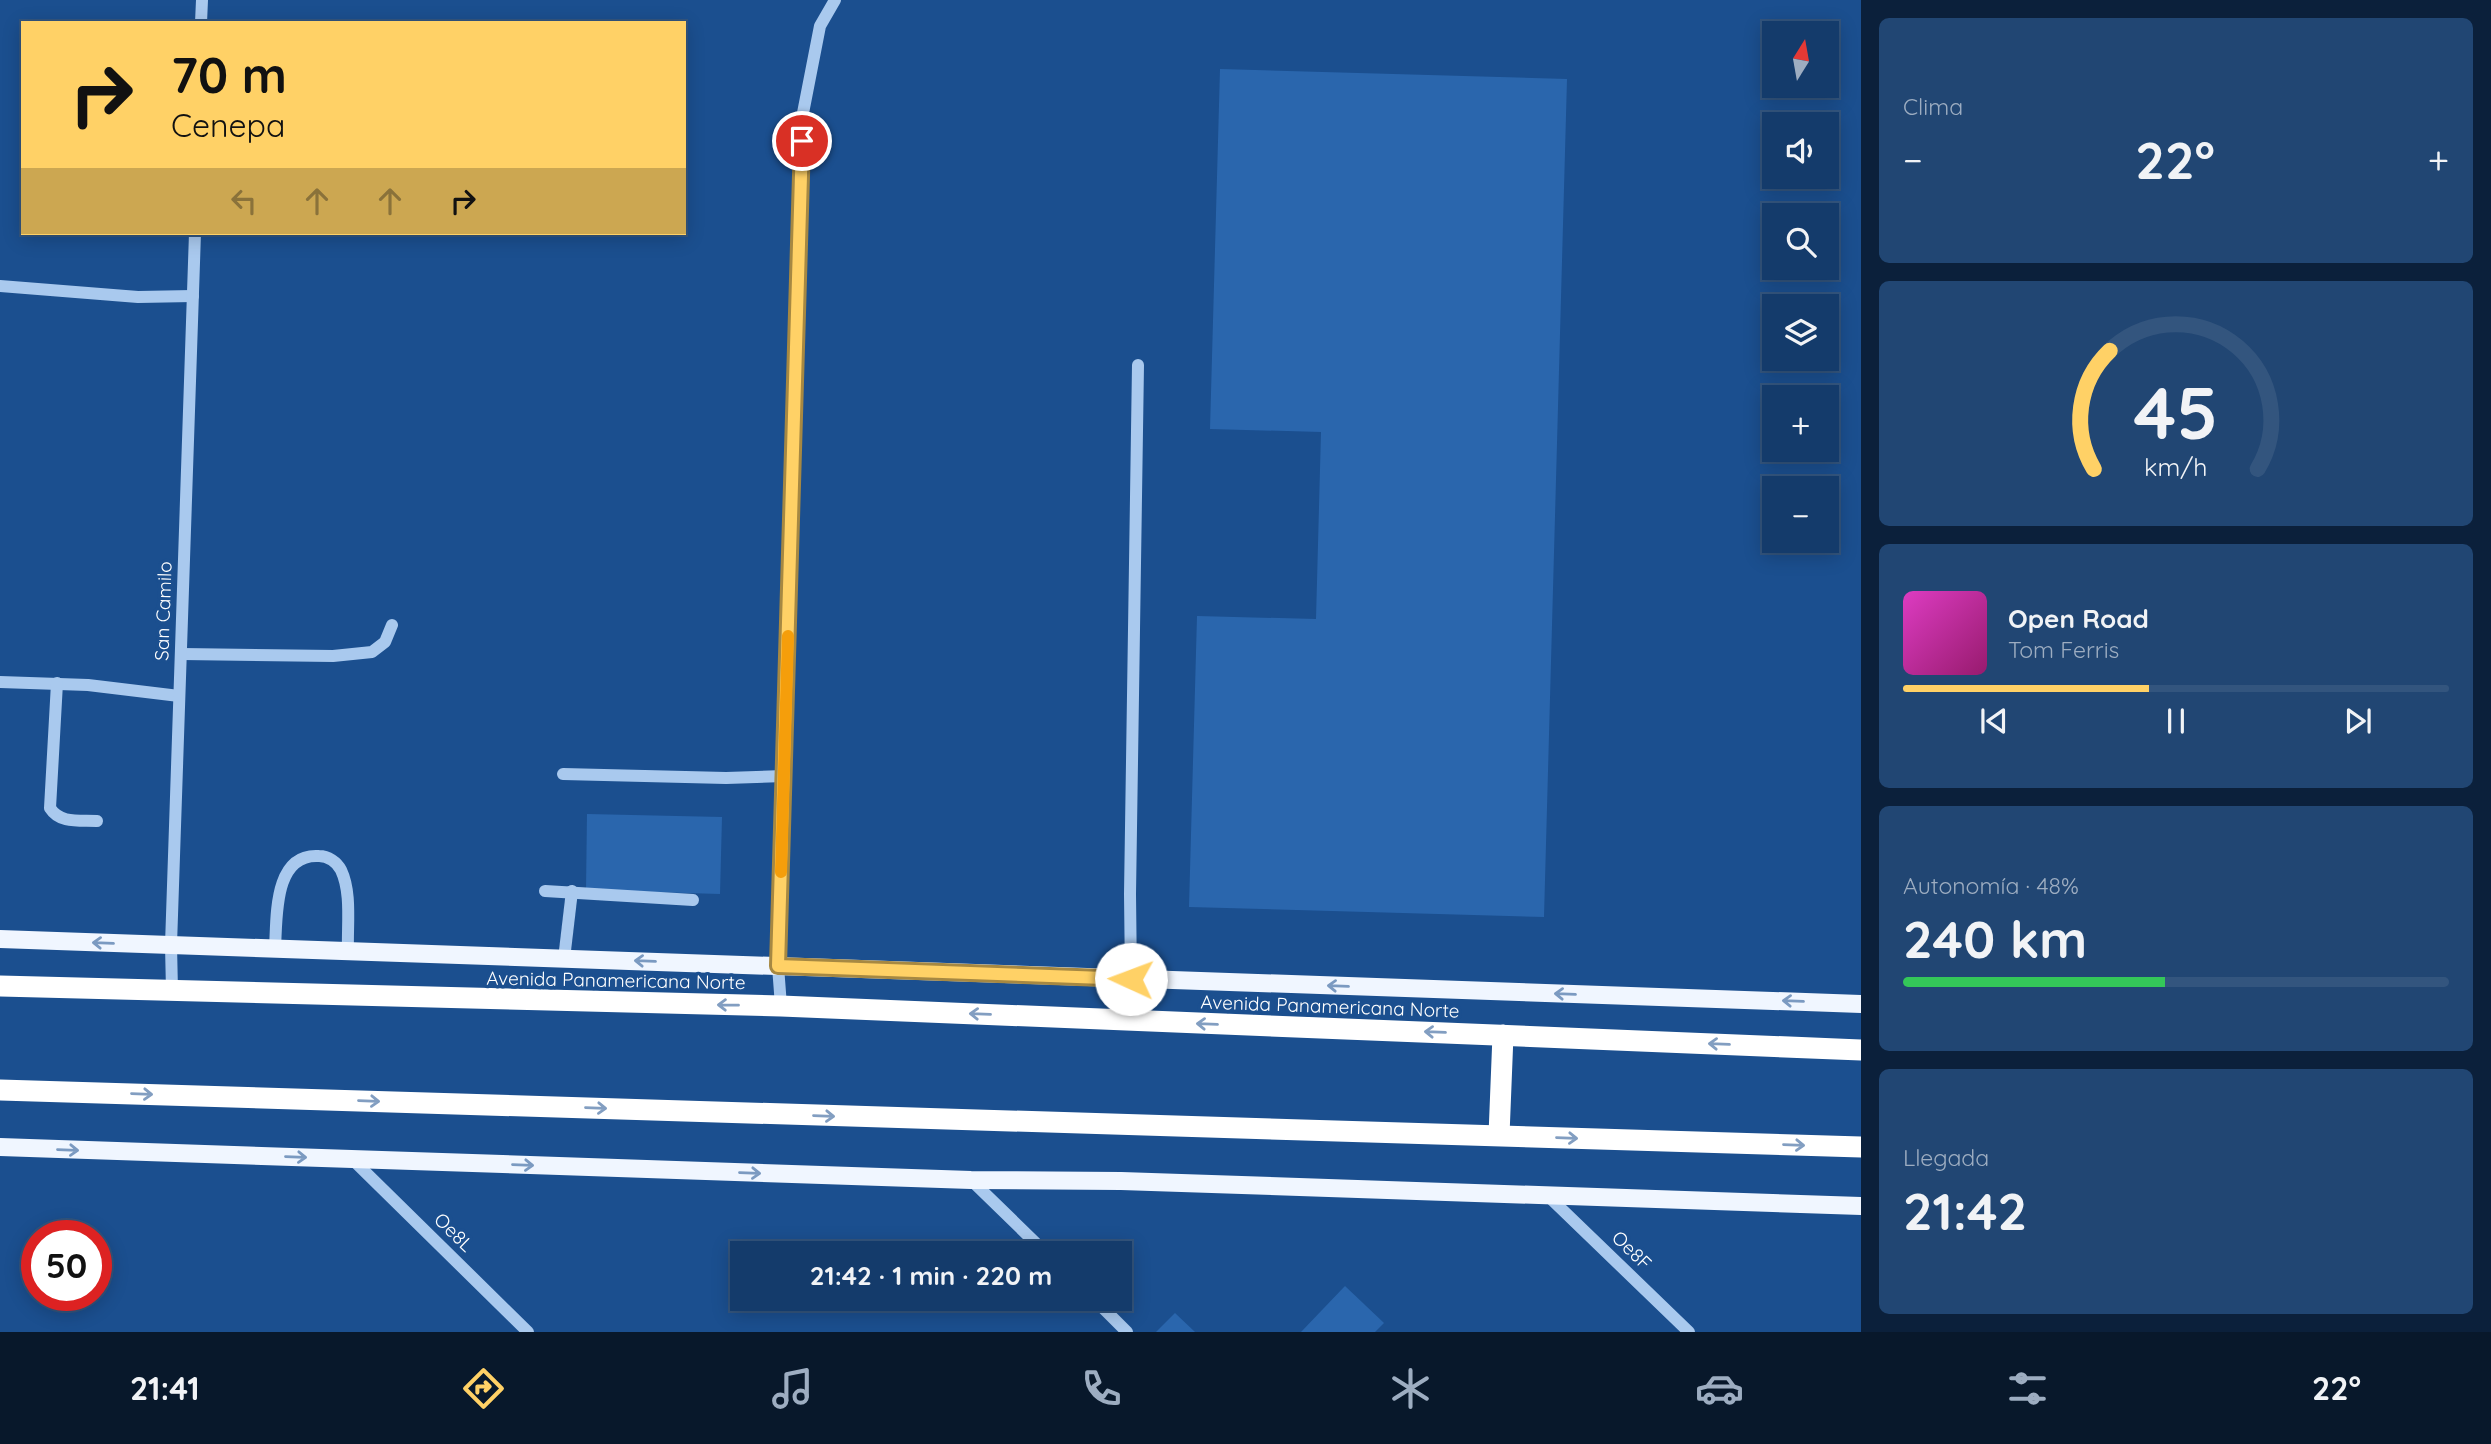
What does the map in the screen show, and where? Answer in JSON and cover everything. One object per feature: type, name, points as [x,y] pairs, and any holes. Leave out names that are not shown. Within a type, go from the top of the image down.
[{"type":"highway","name":"Avenida Panamericana Norte","points":[[0,986],[781,1006],[1861,1050]]},
{"type":"highway","points":[[1499,1135],[1503,1035]]},
{"type":"highway","points":[[0,1090],[1861,1147]]},
{"type":"main road","name":"Avenida Panamericana Norte","points":[[0,939],[1861,1004]]},
{"type":"main road","points":[[0,1147],[971,1180],[1121,1181],[1861,1206]]},
{"type":"street","points":[[201,21],[202,0]]},
{"type":"street","points":[[781,1006],[778,966],[803,113],[820,26],[835,0]]},
{"type":"street","name":"San Camilo","points":[[172,991],[171,944],[195,235]]},
{"type":"street","points":[[0,286],[138,297],[193,296]]},
{"type":"street","points":[[1131,979],[1138,365]]},
{"type":"street","points":[[182,654],[334,656],[372,652],[385,642],[392,625]]},
{"type":"street","points":[[0,682],[57,683],[179,696]]},
{"type":"street","points":[[57,683],[50,808],[63,820],[97,821]]},
{"type":"street","points":[[563,774],[726,778],[784,776]]},
{"type":"street","points":[[275,948],[278,895],[287,872],[296,862],[306,857],[319,856],[329,858],[339,866],[344,879],[348,951]]},
{"type":"street","points":[[545,891],[693,900]]},
{"type":"street","points":[[564,959],[572,891]]},
{"type":"street","name":"Oe8L","points":[[352,1159],[528,1332]]},
{"type":"street","points":[[971,1180],[1034,1241]]},
{"type":"street","name":"Oe8F","points":[[1548,1195],[1689,1332]]},
{"type":"street","points":[[1106,1311],[1127,1332]]},
{"type":"building","points":[[1220,69],[1567,79],[1544,917],[1189,907],[1197,616],[1316,619],[1321,432],[1210,429]]},
{"type":"building","points":[[587,814],[722,817],[720,894],[586,890]]},
{"type":"building","points":[[1345,1286],[1384,1323],[1375,1332],[1301,1332]]},
{"type":"building","points":[[1175,1313],[1195,1332],[1156,1332]]},
{"type":"slow traffic","points":[[781,872],[788,636]]},
{"type":"route","points":[[802,141],[778,966],[1131,979]]}]
